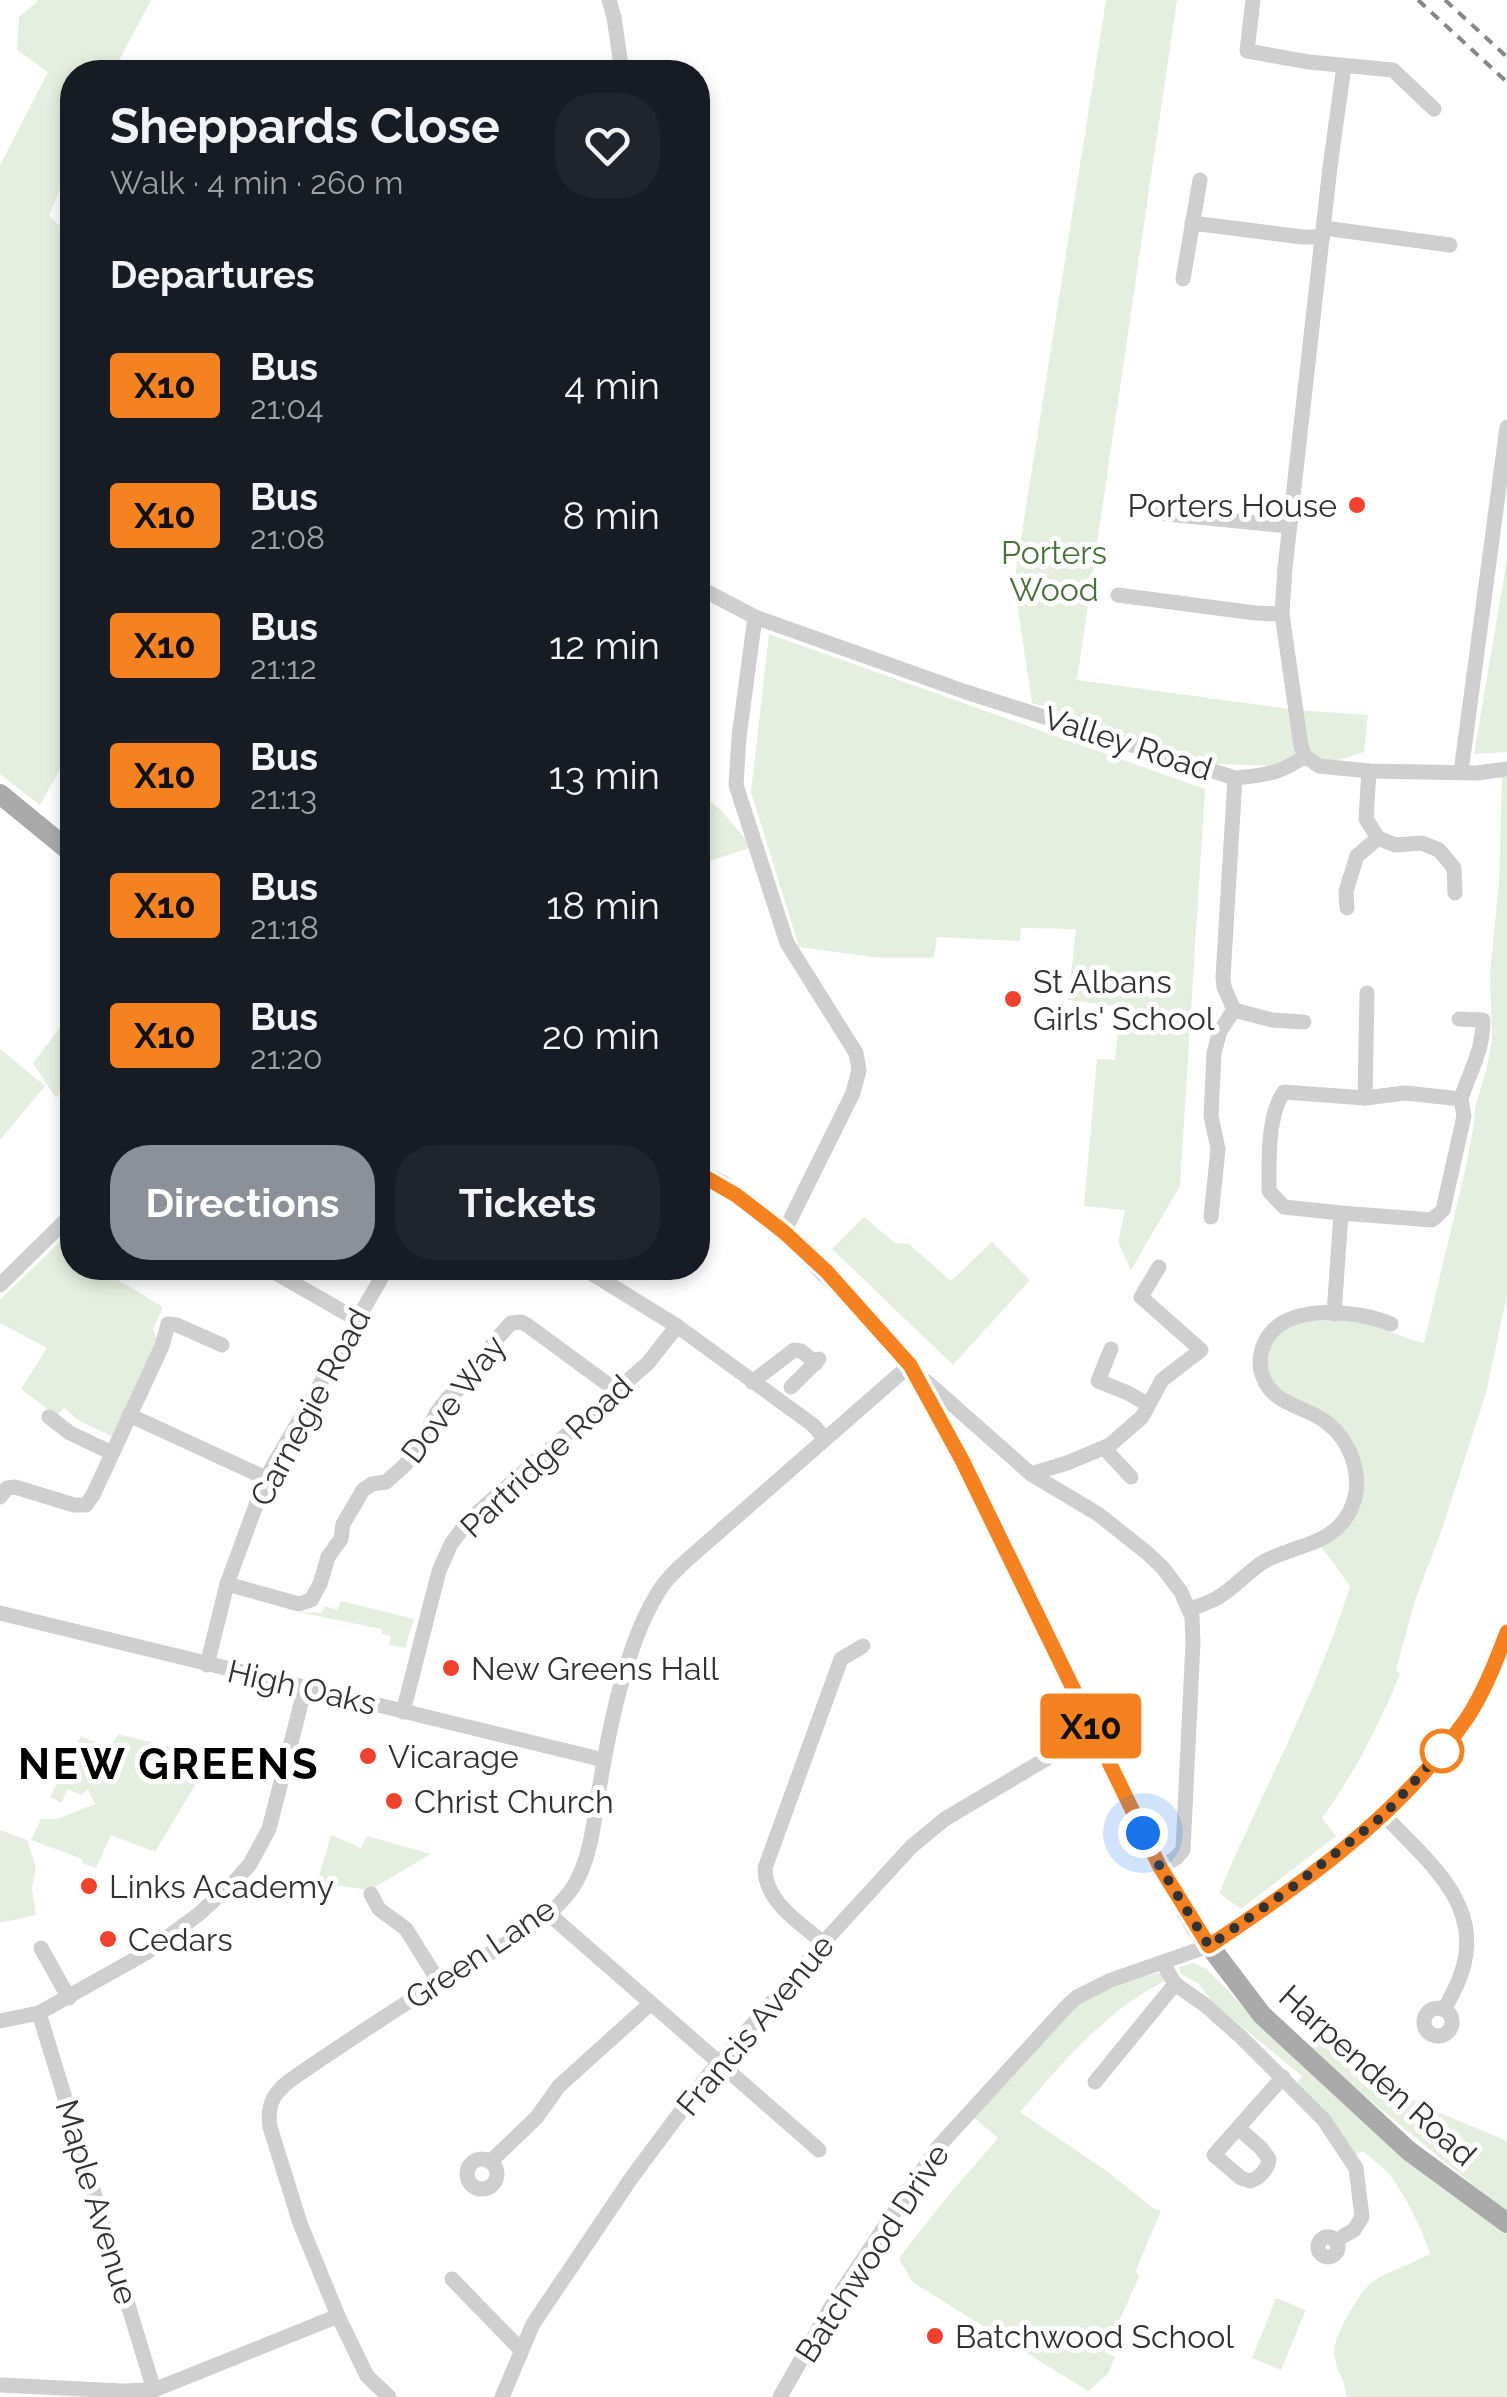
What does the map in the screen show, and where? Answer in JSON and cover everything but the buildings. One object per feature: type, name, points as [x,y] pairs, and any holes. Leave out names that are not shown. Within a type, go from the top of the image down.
[{"type":"main road","points":[[0,794],[60,842]]},
{"type":"main road","name":"Harpenden Road","points":[[710,1180],[784,1232],[827,1272],[910,1365],[962,1460],[1160,1867],[1209,1946],[1262,2015],[1299,2050],[1408,2151],[1507,2223]]},
{"type":"street","points":[[609,0],[620,60]]},
{"type":"street","points":[[1254,0],[1247,50],[1393,70],[1434,109]]},
{"type":"street","points":[[1344,66],[1288,526],[1282,614],[1301,746],[1305,756],[1320,766],[1477,773],[1507,769]]},
{"type":"street","points":[[1183,279],[1200,180]]},
{"type":"street","points":[[1192,223],[1302,237],[1354,232],[1450,246]]},
{"type":"street","points":[[1460,772],[1507,427]]},
{"type":"street","points":[[1157,513],[1288,526]]},
{"type":"street","name":"Valley Road","points":[[710,593],[755,617],[966,692],[1234,778],[1271,775],[1305,756]]},
{"type":"street","points":[[1118,595],[1282,614]]},
{"type":"street","points":[[755,617],[736,785],[787,943],[856,1053],[859,1070],[853,1093],[784,1232]]},
{"type":"street","points":[[1369,771],[1366,819],[1378,838],[1395,845],[1422,843],[1439,850],[1454,868],[1455,893]]},
{"type":"street","points":[[1234,778],[1223,977],[1234,1010]]},
{"type":"street","points":[[1347,908],[1346,892],[1357,856],[1378,838]]},
{"type":"street","points":[[1365,1098],[1367,993]]},
{"type":"street","points":[[1234,1010],[1272,1020],[1304,1022]]},
{"type":"street","points":[[1210,1217],[1218,1149],[1211,1116],[1215,1042],[1234,1010]]},
{"type":"street","points":[[1459,1019],[1483,1020],[1478,1059],[1468,1075],[1461,1100],[1464,1116],[1443,1210],[1432,1220],[1284,1207],[1269,1191],[1273,1123],[1284,1092],[1365,1098],[1405,1093],[1461,1100]]},
{"type":"street","points":[[1334,1314],[1341,1213]]},
{"type":"street","points":[[0,1285],[60,1226]]},
{"type":"street","points":[[1031,1474],[1110,1445],[1142,1417],[1162,1380],[1201,1350],[1136,1303],[1159,1266]]},
{"type":"street","points":[[287,1280],[356,1320]]},
{"type":"street","name":"Carnegie Road","points":[[207,1665],[227,1584],[266,1478],[380,1280]]},
{"type":"street","points":[[602,1280],[677,1326],[813,1426],[825,1439]]},
{"type":"street","points":[[1189,1610],[1218,1598],[1264,1562],[1326,1536],[1351,1510],[1358,1475],[1344,1440],[1327,1422],[1278,1398],[1266,1384],[1260,1367],[1262,1349],[1277,1327],[1293,1316],[1312,1313],[1376,1317],[1391,1324]]},
{"type":"street","name":"Dove Way","points":[[227,1584],[299,1604],[311,1600],[328,1557],[341,1539],[343,1524],[366,1487],[386,1482],[405,1466],[437,1412],[485,1366],[493,1343],[512,1323],[528,1325],[617,1391]]},
{"type":"street","points":[[0,1497],[6,1488],[16,1487],[74,1506],[86,1505],[162,1346],[168,1324],[177,1324],[222,1345]]},
{"type":"street","name":"Partridge Road","points":[[403,1712],[439,1571],[468,1521],[617,1391],[648,1362],[677,1326]]},
{"type":"street","points":[[807,1346],[821,1362]]},
{"type":"street","points":[[752,1382],[794,1350],[821,1362]]},
{"type":"street","points":[[1111,1350],[1098,1381],[1148,1404]]},
{"type":"street","points":[[791,1387],[821,1362]]},
{"type":"street","name":"Green Lane","points":[[389,2397],[367,2376],[300,2224],[270,2126],[269,2106],[281,2086],[549,1914],[567,1894],[580,1872],[590,1841],[604,1760],[640,1628],[662,1586],[910,1365]]},
{"type":"street","points":[[927,1382],[1031,1474],[1098,1514],[1138,1545],[1172,1580],[1189,1610],[1193,1643],[1183,1850],[1160,1867]]},
{"type":"street","points":[[129,1415],[266,1478]]},
{"type":"street","points":[[49,1417],[70,1433],[112,1453]]},
{"type":"street","points":[[1104,1448],[1131,1477]]},
{"type":"street","name":"High Oaks","points":[[0,1613],[604,1760]]},
{"type":"street","name":"Batchwood Drive","points":[[780,2397],[831,2307],[938,2147],[1078,1997],[1111,1980],[1209,1946],[1384,1815],[1432,1764],[1500,1671],[1507,1632]]},
{"type":"street","points":[[823,1943],[774,1900],[765,1868],[841,1659],[863,1646]]},
{"type":"street","points":[[0,2021],[39,2013],[69,1998],[146,1953],[224,1893],[250,1864],[269,1829],[305,1688]]},
{"type":"street","name":"Francis Avenue","points":[[502,2397],[533,2324],[632,2177],[720,2062],[823,1943],[912,1846],[945,1819],[1093,1731]]},
{"type":"street","points":[[1384,1815],[1451,1888],[1464,1914],[1467,1942],[1462,1972],[1444,2010]]},
{"type":"street","points":[[371,1894],[386,1922],[406,1929],[439,1982]]},
{"type":"street","points":[[549,1914],[819,2150]]},
{"type":"street","points":[[41,1948],[69,1998]]},
{"type":"street","points":[[1163,1963],[1175,1984],[1205,2005],[1324,2120],[1356,2168],[1362,2217],[1354,2230],[1335,2241]]},
{"type":"street","points":[[1095,2082],[1175,1984]]},
{"type":"street","points":[[490,2162],[537,2117],[560,2086],[650,2004]]},
{"type":"street","name":"Maple Avenue","points":[[39,2013],[154,2390]]},
{"type":"street","points":[[1238,2128],[1283,2077]]},
{"type":"street","points":[[452,2279],[521,2350]]},
{"type":"street","points":[[0,2385],[154,2390],[338,2316]]},
{"type":"green space","points":[[39,0],[151,0],[119,60],[60,60],[60,189],[49,216],[60,226],[60,769],[40,805],[0,774],[0,165],[48,72],[17,50],[19,17]]},
{"type":"green space","name":"Porters Wood","points":[[1106,0],[1177,0],[1077,680],[1297,710],[1368,715],[1364,752],[1316,767],[1217,764],[1032,703],[1014,583]]},
{"type":"green space","points":[[1507,559],[1507,752],[1474,754]]},
{"type":"green space","points":[[769,634],[1205,789],[1180,1186],[1131,1270],[1118,1242],[1125,1210],[1084,1206],[1097,1059],[1115,1060],[1120,1007],[1068,1000],[1076,929],[1021,928],[1020,941],[937,937],[934,958],[880,958],[799,947],[751,792]]},
{"type":"green space","points":[[1502,777],[1507,777],[1507,1295],[1486,1393],[1415,1600],[1396,1670],[1400,1674],[1366,1748],[1322,1818],[1336,1836],[1241,1909],[1219,1893],[1337,1626],[1350,1586],[1320,1545],[1333,1538],[1360,1460],[1280,1391],[1266,1369],[1266,1354],[1279,1332],[1288,1326],[1319,1319],[1360,1322],[1424,1343],[1492,1039],[1490,973],[1499,882]]},
{"type":"green space","points":[[710,801],[721,810],[752,847],[710,861]]},
{"type":"green space","points":[[60,1028],[60,1093],[56,1098],[33,1063]]},
{"type":"green space","points":[[0,1049],[45,1086],[0,1140]]},
{"type":"green space","points":[[864,1217],[895,1243],[909,1244],[951,1281],[992,1242],[1030,1280],[953,1365],[832,1249]]},
{"type":"green space","points":[[60,1242],[60,1280],[118,1280],[163,1307],[153,1329],[158,1342],[113,1437],[78,1420],[64,1408],[57,1416],[21,1389],[47,1348],[0,1323],[0,1300]]},
{"type":"green space","points":[[341,1601],[414,1619],[405,1648],[389,1645],[391,1636],[382,1634],[381,1629],[298,1612],[322,1613],[325,1606],[337,1610]]},
{"type":"green space","points":[[118,1734],[212,1757],[155,1852],[111,1835],[96,1868],[31,1840],[41,1819],[57,1819],[95,1804],[88,1789],[81,1795],[68,1789],[61,1803],[50,1797],[81,1736],[108,1748],[99,1769]]},
{"type":"green space","points":[[0,1830],[27,1840],[36,1867],[32,1888],[36,1915],[0,1923]]},
{"type":"green space","points":[[331,1835],[361,1848],[367,1836],[431,1854],[370,1890],[317,1883]]},
{"type":"green space","points":[[1193,1963],[1207,1969],[1264,2028],[1507,2229],[1507,2397],[1346,2397],[1334,2351],[1348,2314],[1372,2282],[1430,2254],[1427,2245],[1388,2173],[1363,2151],[1351,2157],[1295,2086],[1302,2076],[1213,2003],[1199,1984],[1181,1974],[1179,1967]]},
{"type":"green space","points":[[1159,1973],[1167,1980],[1105,2022],[1020,2112],[1161,2211],[1136,2270],[1139,2277],[1105,2352],[1115,2357],[1107,2375],[1088,2391],[912,2282],[899,2258],[998,2138],[973,2117],[1071,2011],[1113,1987]]},
{"type":"green space","points":[[1316,2040],[1373,2080],[1507,2141],[1507,2213],[1309,2050]]},
{"type":"green space","points":[[1276,2298],[1306,2310],[1281,2370],[1252,2358]]},
{"type":"railway","points":[[1418,0],[1507,82]]},
{"type":"railway","points":[[1445,0],[1507,57]]},
{"type":"bus line","name":"X10","points":[[710,1179],[753,1206],[784,1232],[827,1272],[910,1365],[962,1460],[1160,1867],[1209,1946],[1384,1815],[1432,1764],[1471,1712],[1507,1632]]},
{"type":"place","name":"Porters House","points":[[1357,505]]},
{"type":"place","name":"St Albans Girls' School","points":[[1013,999]]},
{"type":"place","name":"New Greens Hall","points":[[451,1668]]},
{"type":"place","name":"Vicarage","points":[[368,1756]]},
{"type":"place","name":"Christ Church","points":[[394,1801]]},
{"type":"place","name":"Links Academy","points":[[89,1886]]},
{"type":"place","name":"Cedars","points":[[108,1939]]},
{"type":"place","name":"Batchwood School","points":[[935,2336]]},
{"type":"district","name":"NEW GREENS","points":[[169,1764]]},
{"type":"route","points":[[1143,1833],[1209,1946],[1384,1815],[1442,1751]]}]
